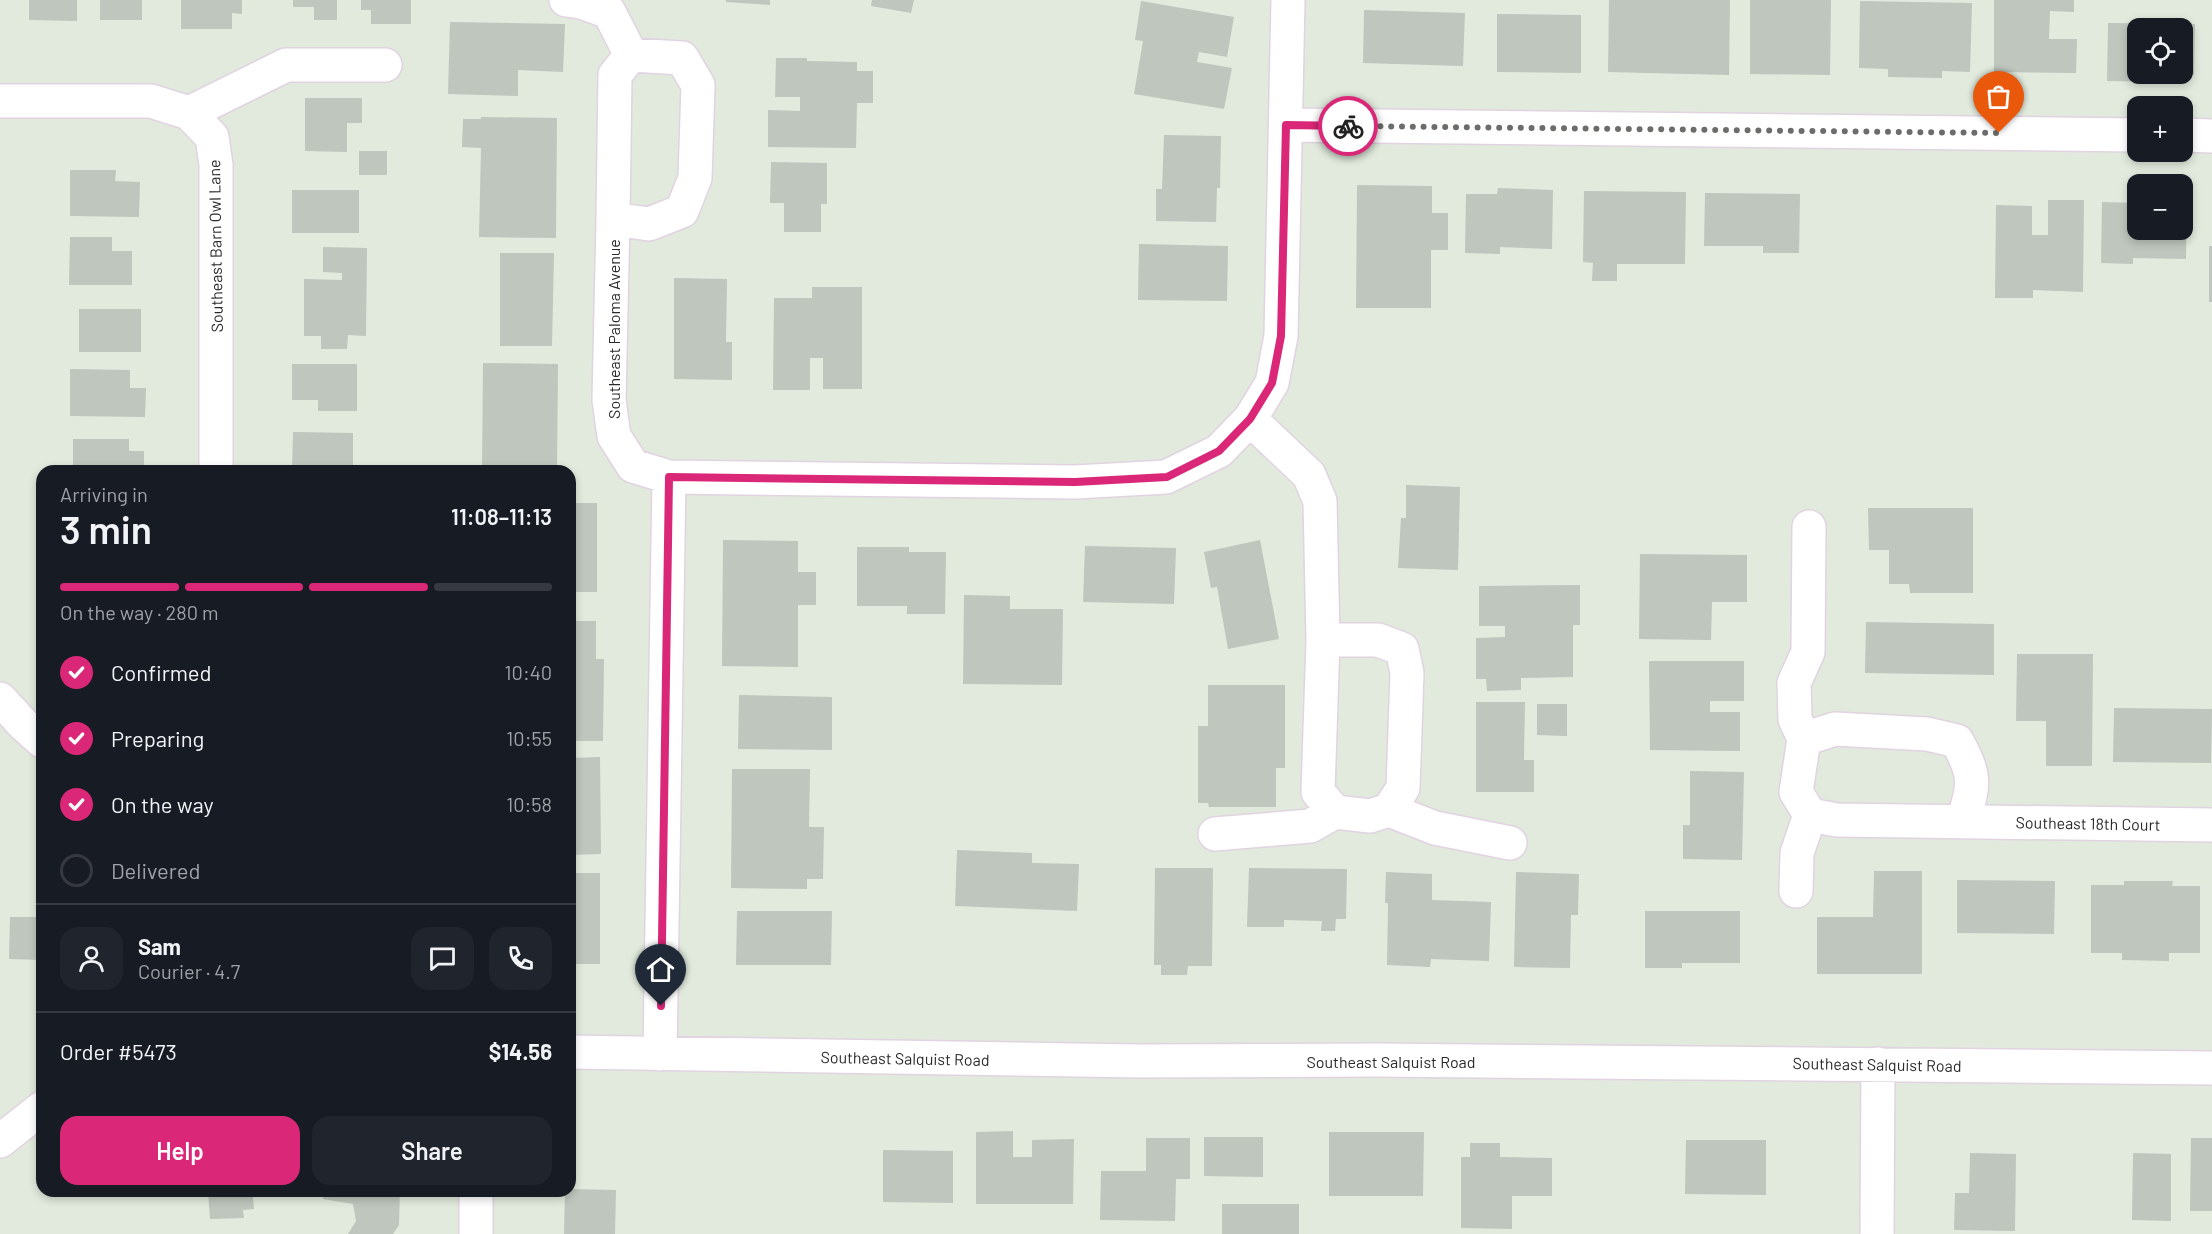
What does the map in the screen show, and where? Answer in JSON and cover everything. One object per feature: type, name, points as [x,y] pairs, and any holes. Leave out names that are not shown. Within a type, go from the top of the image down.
[{"type":"street","points":[[566,0],[581,2],[609,12],[631,56],[682,58],[698,85],[695,178],[682,210],[649,224],[613,219]]},
{"type":"street","name":"Southeast Paloma Avenue","points":[[631,56],[615,75],[609,400],[614,436],[633,466],[669,477],[1075,482],[1167,477],[1219,451],[1250,419],[1272,383],[1281,336],[1288,0]]},
{"type":"street","points":[[189,113],[286,65],[385,65]]},
{"type":"street","name":"Southeast Barn Owl Lane","points":[[0,101],[151,101],[189,113],[212,137],[216,165],[216,465]]},
{"type":"street","points":[[1286,125],[2127,135]]},
{"type":"street","points":[[2193,135],[2212,136]]},
{"type":"street","points":[[1250,419],[1309,475],[1320,501],[1323,640],[1318,792],[1335,812]]},
{"type":"street","points":[[660,1054],[669,477]]},
{"type":"street","points":[[1796,891],[1797,853],[1810,814],[1796,792],[1804,739],[1795,719],[1794,683],[1808,652],[1809,526]]},
{"type":"street","points":[[1323,640],[1378,640],[1402,649],[1407,673],[1403,788],[1389,810]]},
{"type":"street","points":[[0,699],[36,736]]},
{"type":"street","points":[[1804,739],[1835,729],[1926,734],[1957,741],[1969,764],[1973,791],[1964,820]]},
{"type":"street","points":[[1215,834],[1310,826],[1335,812],[1370,816],[1389,810],[1435,828],[1510,843]]},
{"type":"street","name":"Southeast 18th Court","points":[[1810,814],[1837,820],[2212,825]]},
{"type":"street","name":"Southeast Salquist Road","points":[[576,1052],[1140,1061],[1378,1060],[2212,1068]]},
{"type":"street","points":[[1877,1234],[1878,1064]]},
{"type":"street","points":[[0,1141],[36,1113]]},
{"type":"street","points":[[476,1197],[476,1234]]},
{"type":"building","points":[[29,0],[77,0],[77,21],[29,20]]},
{"type":"building","points":[[100,0],[142,0],[142,20],[100,20]]},
{"type":"building","points":[[181,0],[242,0],[242,14],[232,13],[232,29],[181,29]]},
{"type":"building","points":[[293,0],[337,0],[337,20],[314,20],[314,7],[293,7]]},
{"type":"building","points":[[361,0],[411,0],[411,24],[371,24],[371,10],[361,10]]},
{"type":"building","points":[[726,0],[770,0],[770,5],[726,2]]},
{"type":"building","points":[[872,0],[914,0],[911,13],[871,6]]},
{"type":"building","points":[[1609,0],[1730,0],[1729,75],[1608,72]]},
{"type":"building","points":[[1750,0],[1831,0],[1830,75],[1750,74]]},
{"type":"building","points":[[1994,0],[2074,0],[2074,12],[2050,11],[2049,39],[2077,39],[2076,73],[1994,72]]},
{"type":"building","points":[[1141,1],[1234,17],[1227,57],[1199,52],[1197,62],[1232,68],[1224,109],[1134,94],[1143,41],[1135,40]]},
{"type":"building","points":[[1860,1],[1972,3],[1970,72],[1942,71],[1942,78],[1888,77],[1888,69],[1859,68]]},
{"type":"building","points":[[1364,10],[1465,13],[1463,66],[1363,63]]},
{"type":"building","points":[[1497,14],[1581,15],[1581,73],[1497,72]]},
{"type":"building","points":[[450,22],[565,24],[563,72],[518,70],[518,96],[448,94]]},
{"type":"building","points":[[2108,23],[2127,23],[2127,81],[2107,81]]},
{"type":"building","points":[[2193,24],[2195,24],[2193,75]]},
{"type":"building","points":[[776,58],[857,62],[857,71],[873,71],[873,103],[857,103],[856,148],[768,147],[768,110],[800,111],[800,97],[775,97]]},
{"type":"building","points":[[305,98],[362,98],[362,123],[347,123],[347,152],[305,151]]},
{"type":"building","points":[[481,117],[557,118],[556,238],[479,237],[481,148],[462,147],[463,119],[481,119]]},
{"type":"building","points":[[1164,135],[1221,136],[1220,188],[1217,188],[1216,222],[1156,221],[1156,189],[1162,189]]},
{"type":"building","points":[[359,151],[387,151],[387,175],[359,175]]},
{"type":"building","points":[[771,162],[827,163],[827,204],[821,204],[821,232],[784,232],[784,203],[770,203]]},
{"type":"building","points":[[70,170],[116,170],[115,181],[140,182],[139,217],[70,216]]},
{"type":"building","points":[[1357,185],[1432,186],[1432,213],[1448,213],[1448,250],[1431,250],[1431,308],[1356,308]]},
{"type":"building","points":[[1498,188],[1553,190],[1552,249],[1500,247],[1500,254],[1465,253],[1466,194],[1497,194]]},
{"type":"building","points":[[292,190],[359,190],[359,233],[292,233]]},
{"type":"building","points":[[1584,191],[1686,192],[1685,264],[1617,264],[1617,281],[1592,281],[1593,263],[1583,262]]},
{"type":"building","points":[[1705,193],[1800,194],[1799,253],[1763,253],[1763,246],[1704,246]]},
{"type":"building","points":[[2048,200],[2084,200],[2083,292],[2033,290],[2033,298],[1995,298],[1996,205],[2032,206],[2032,235],[2048,235]]},
{"type":"building","points":[[2102,202],[2127,203],[2127,240],[2186,240],[2186,259],[2133,258],[2133,264],[2101,263]]},
{"type":"building","points":[[70,237],[112,237],[112,251],[132,251],[132,285],[69,285]]},
{"type":"building","points":[[1139,244],[1228,246],[1227,301],[1138,300]]},
{"type":"building","points":[[2209,246],[2212,246],[2212,302],[2209,302]]},
{"type":"building","points":[[323,247],[367,248],[366,336],[348,335],[347,349],[321,349],[321,336],[304,336],[304,279],[342,280],[342,273],[323,272]]},
{"type":"building","points":[[500,253],[554,253],[552,346],[500,346]]},
{"type":"building","points":[[674,278],[727,279],[726,342],[732,342],[732,380],[674,379]]},
{"type":"building","points":[[812,287],[862,287],[862,389],[823,389],[823,358],[810,358],[810,390],[773,390],[774,298],[812,298]]},
{"type":"building","points":[[79,309],[141,309],[141,352],[79,352]]},
{"type":"building","points":[[483,363],[558,364],[557,465],[482,465]]},
{"type":"building","points":[[292,364],[357,364],[357,411],[318,411],[318,400],[292,400]]},
{"type":"building","points":[[70,369],[130,370],[130,388],[146,388],[145,417],[70,416]]},
{"type":"building","points":[[293,432],[353,433],[353,465],[292,465]]},
{"type":"building","points":[[73,439],[129,439],[129,451],[144,451],[144,465],[73,465]]},
{"type":"building","points":[[1406,485],[1460,487],[1458,570],[1398,568],[1401,518],[1406,518]]},
{"type":"building","points":[[576,503],[597,503],[597,592],[576,592]]},
{"type":"building","points":[[1868,508],[1973,508],[1973,593],[1910,593],[1909,584],[1889,584],[1889,550],[1869,550]]},
{"type":"building","points":[[723,540],[798,541],[798,572],[816,572],[816,605],[798,605],[798,667],[722,666]]},
{"type":"building","points":[[1260,540],[1279,639],[1228,649],[1217,587],[1211,588],[1204,552]]},
{"type":"building","points":[[1085,546],[1176,548],[1174,604],[1083,602]]},
{"type":"building","points":[[857,547],[909,547],[909,552],[946,552],[945,614],[907,614],[907,606],[857,606]]},
{"type":"building","points":[[1640,554],[1747,555],[1747,602],[1712,602],[1711,640],[1639,639]]},
{"type":"building","points":[[1580,585],[1580,625],[1573,625],[1573,677],[1521,678],[1521,690],[1487,691],[1486,679],[1476,679],[1476,638],[1505,637],[1505,626],[1479,626],[1479,586]]},
{"type":"building","points":[[964,595],[1010,596],[1010,609],[1063,609],[1062,685],[963,684]]},
{"type":"building","points":[[576,621],[596,621],[596,659],[604,659],[603,741],[576,741]]},
{"type":"building","points":[[1866,622],[1994,624],[1994,675],[1865,673]]},
{"type":"building","points":[[2017,654],[2093,654],[2092,766],[2046,766],[2046,721],[2016,721]]},
{"type":"building","points":[[1649,661],[1744,661],[1744,701],[1710,701],[1710,712],[1740,712],[1740,751],[1650,750]]},
{"type":"building","points":[[1208,685],[1285,685],[1285,768],[1276,768],[1276,807],[1209,807],[1208,803],[1198,803],[1198,726],[1208,726]]},
{"type":"building","points":[[739,695],[832,697],[832,750],[738,749]]},
{"type":"building","points":[[1476,702],[1525,702],[1524,760],[1534,760],[1534,792],[1476,792]]},
{"type":"building","points":[[1537,704],[1567,704],[1567,736],[1537,735]]},
{"type":"building","points":[[2114,708],[2212,709],[2211,763],[2113,762]]},
{"type":"building","points":[[600,757],[601,854],[576,855],[576,758]]},
{"type":"building","points":[[732,769],[810,769],[809,827],[824,827],[823,879],[807,879],[807,889],[731,888]]},
{"type":"building","points":[[1690,771],[1744,772],[1742,860],[1683,859],[1683,825],[1690,825]]},
{"type":"building","points":[[957,850],[1032,853],[1032,863],[1079,864],[1077,911],[955,906]]},
{"type":"building","points":[[1155,868],[1213,868],[1212,966],[1188,966],[1187,975],[1161,975],[1161,965],[1154,965]]},
{"type":"building","points":[[1249,868],[1347,869],[1346,919],[1336,919],[1335,931],[1321,931],[1322,921],[1284,920],[1284,927],[1247,927]]},
{"type":"building","points":[[1874,871],[1922,871],[1922,974],[1817,974],[1817,917],[1873,917]]},
{"type":"building","points":[[1386,872],[1432,874],[1432,900],[1491,902],[1489,961],[1431,959],[1430,967],[1387,965]]},
{"type":"building","points":[[1516,872],[1579,874],[1578,915],[1571,915],[1570,968],[1514,967]]},
{"type":"building","points":[[576,873],[600,873],[600,964],[576,964]]},
{"type":"building","points":[[1957,880],[2055,881],[2054,934],[1957,933]]},
{"type":"building","points":[[2124,881],[2173,881],[2172,886],[2200,886],[2200,953],[2169,953],[2169,961],[2122,960],[2122,953],[2091,953],[2091,885],[2124,885]]},
{"type":"building","points":[[737,911],[832,911],[831,965],[736,965]]},
{"type":"building","points":[[1645,911],[1740,911],[1740,963],[1682,963],[1682,968],[1645,968]]},
{"type":"building","points":[[10,917],[36,917],[36,960],[9,959]]},
{"type":"building","points":[[1013,1131],[1013,1157],[1032,1157],[1032,1140],[1074,1139],[1073,1204],[976,1204],[976,1132]]},
{"type":"building","points":[[1329,1132],[1424,1132],[1423,1196],[1329,1196]]},
{"type":"building","points":[[1204,1137],[1263,1137],[1263,1177],[1204,1176]]},
{"type":"building","points":[[1146,1138],[1190,1138],[1190,1179],[1176,1179],[1175,1221],[1100,1220],[1101,1171],[1146,1171]]},
{"type":"building","points":[[2191,1138],[2212,1138],[2212,1211],[2190,1211]]},
{"type":"building","points":[[1686,1140],[1766,1140],[1766,1195],[1685,1194]]},
{"type":"building","points":[[1470,1143],[1500,1143],[1500,1157],[1552,1158],[1552,1196],[1512,1196],[1512,1229],[1461,1228],[1461,1157],[1470,1157]]},
{"type":"building","points":[[883,1150],[953,1151],[953,1203],[883,1202]]},
{"type":"building","points":[[1970,1153],[2016,1154],[2015,1231],[1954,1230],[1955,1193],[1969,1193]]},
{"type":"building","points":[[2133,1153],[2171,1154],[2171,1221],[2132,1220]]},
{"type":"building","points":[[576,1189],[616,1190],[615,1234],[564,1234],[565,1197],[576,1197]]},
{"type":"building","points":[[208,1197],[253,1197],[254,1209],[243,1210],[244,1218],[210,1219]]},
{"type":"building","points":[[323,1197],[400,1197],[399,1225],[393,1234],[348,1234],[356,1221],[353,1204],[323,1199]]},
{"type":"building","points":[[1222,1204],[1299,1204],[1299,1234],[1222,1234]]},
{"type":"way so far","points":[[1348,126],[1999,133]]},
{"type":"route","points":[[661,1006],[669,477],[1075,482],[1167,477],[1219,451],[1250,419],[1272,383],[1281,336],[1286,125],[1348,126]]}]
